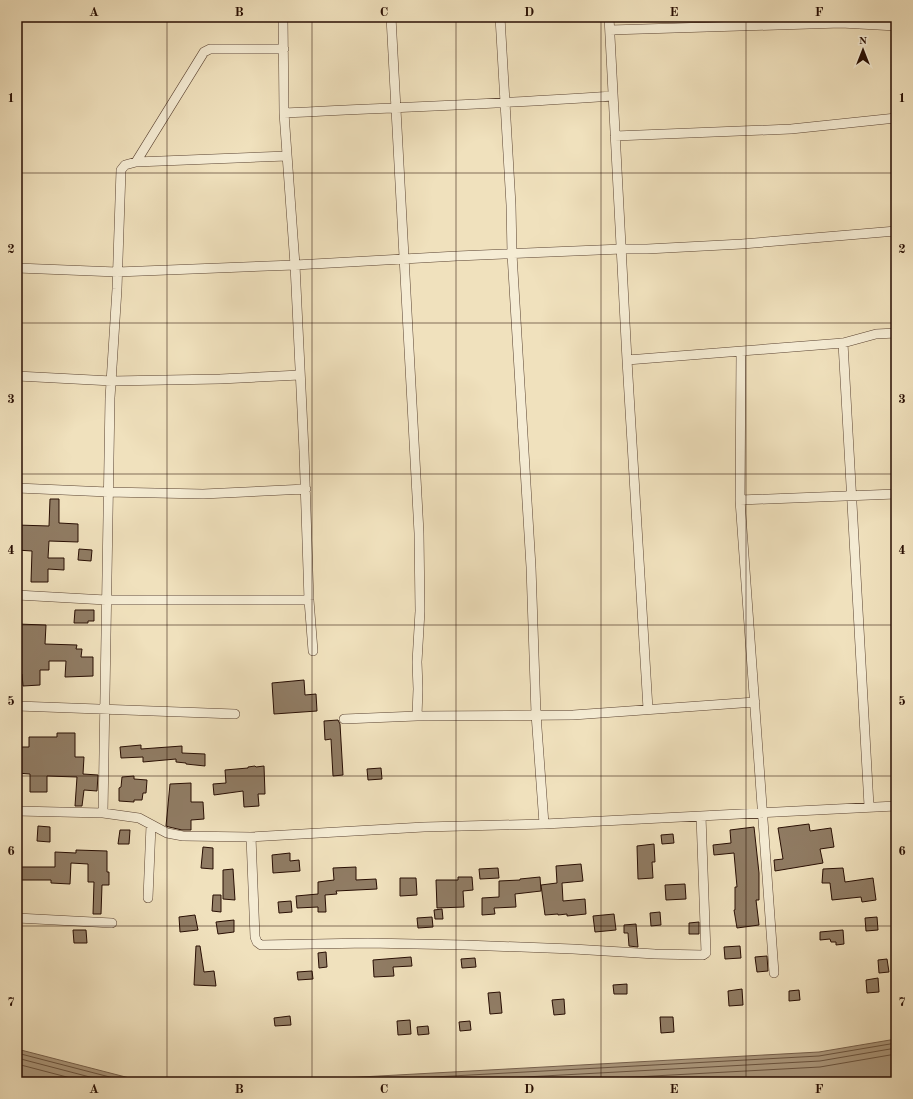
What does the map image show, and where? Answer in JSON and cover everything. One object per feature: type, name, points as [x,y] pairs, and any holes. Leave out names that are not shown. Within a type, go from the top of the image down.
[{"type":"street","points":[[283,17],[284,114],[295,265],[306,490],[309,600],[313,652]]},
{"type":"street","points":[[391,17],[419,533],[420,611],[417,662],[417,716]]},
{"type":"street","points":[[500,17],[511,205],[512,254],[531,567],[536,714],[544,824]]},
{"type":"street","points":[[609,17],[612,96],[616,136],[627,360],[648,709]]},
{"type":"street","points":[[610,30],[841,23],[896,26]]},
{"type":"street","points":[[136,162],[204,52],[210,49],[284,49]]},
{"type":"street","points":[[284,114],[395,107],[505,104],[612,96]]},
{"type":"street","points":[[616,136],[791,129],[896,118]]},
{"type":"street","points":[[103,813],[110,398],[121,170],[125,165],[136,162],[287,156]]},
{"type":"street","points":[[17,268],[117,272],[295,265],[742,244],[896,231]]},
{"type":"street","points":[[627,360],[842,343],[876,334],[896,333]]},
{"type":"street","points":[[842,343],[869,806]]},
{"type":"street","points":[[741,352],[740,500],[774,973]]},
{"type":"street","points":[[17,376],[112,381],[220,379],[300,375]]},
{"type":"street","points":[[17,488],[203,494],[306,490]]},
{"type":"street","points":[[740,500],[896,494]]},
{"type":"street","points":[[17,595],[106,600],[309,600]]},
{"type":"street","points":[[344,719],[417,716],[536,714],[573,715],[755,702]]},
{"type":"street","points":[[17,706],[235,714]]},
{"type":"street","points":[[17,811],[103,813],[139,818],[167,833],[183,836],[251,837],[424,827],[544,824],[869,806],[896,806]]},
{"type":"street","points":[[251,837],[255,937],[257,942],[261,945],[368,943],[458,945],[573,948],[655,954],[703,955],[706,952],[701,816]]},
{"type":"street","points":[[148,898],[150,825]]},
{"type":"street","points":[[17,918],[112,923]]},
{"type":"water","points":[[896,1039],[896,1082],[269,1082],[819,1052]]},
{"type":"water","points":[[17,1049],[145,1082],[17,1082]]},
{"type":"building","points":[[50,499],[59,499],[59,523],[78,524],[78,542],[49,541],[48,558],[64,558],[64,570],[48,569],[48,582],[31,582],[32,551],[17,550],[17,525],[49,526]]},
{"type":"building","points":[[79,549],[92,550],[91,561],[78,560]]},
{"type":"building","points":[[75,610],[94,610],[94,621],[88,621],[88,623],[74,623]]},
{"type":"building","points":[[17,624],[46,625],[45,644],[77,645],[76,649],[82,649],[81,657],[93,657],[93,676],[65,677],[66,661],[49,661],[49,670],[40,670],[40,685],[23,686],[22,674],[17,673]]},
{"type":"building","points":[[304,680],[305,695],[316,694],[317,711],[274,714],[272,683]]},
{"type":"building","points":[[338,720],[340,724],[343,775],[333,776],[331,739],[325,740],[324,721]]},
{"type":"building","points":[[57,733],[75,733],[75,757],[84,757],[83,774],[98,775],[97,791],[84,790],[82,806],[75,806],[77,777],[47,776],[47,792],[30,792],[30,774],[17,773],[17,747],[29,747],[29,737],[57,737]]},
{"type":"building","points":[[141,745],[141,749],[182,746],[182,753],[205,754],[205,766],[176,762],[176,759],[143,762],[143,757],[121,758],[120,747]]},
{"type":"building","points":[[264,766],[265,794],[258,794],[259,806],[244,807],[243,791],[214,795],[213,784],[226,783],[225,770]]},
{"type":"building","points":[[381,768],[382,779],[368,780],[367,769]]},
{"type":"building","points":[[134,776],[134,779],[147,780],[146,793],[143,793],[142,800],[134,800],[134,802],[119,801],[119,788],[121,787],[122,777]]},
{"type":"building","points":[[191,783],[191,802],[203,802],[204,819],[191,820],[191,830],[182,830],[166,826],[170,784]]},
{"type":"building","points":[[809,824],[810,831],[831,828],[834,847],[820,849],[823,863],[775,871],[774,860],[783,859],[778,828]]},
{"type":"building","points":[[38,826],[50,827],[50,842],[37,841]]},
{"type":"building","points":[[754,827],[759,873],[759,900],[756,900],[759,925],[737,928],[734,910],[735,887],[737,887],[734,853],[714,855],[713,845],[731,843],[730,830]]},
{"type":"building","points":[[120,830],[130,830],[129,844],[118,844]]},
{"type":"building","points":[[673,834],[674,843],[662,844],[661,835]]},
{"type":"building","points":[[654,844],[655,862],[652,862],[653,878],[638,879],[637,846]]},
{"type":"building","points":[[203,847],[213,848],[213,869],[201,868]]},
{"type":"building","points":[[76,850],[107,851],[107,872],[109,872],[109,885],[102,885],[101,914],[93,914],[94,882],[88,882],[88,864],[71,863],[70,884],[51,883],[51,880],[17,880],[17,867],[55,867],[55,852],[76,853]]},
{"type":"building","points":[[290,853],[290,861],[299,860],[300,871],[273,873],[272,855]]},
{"type":"building","points":[[581,864],[583,881],[562,883],[563,901],[585,899],[586,914],[567,916],[567,914],[545,915],[541,885],[557,883],[556,866]]},
{"type":"building","points":[[356,867],[356,880],[376,879],[377,889],[336,891],[337,894],[325,895],[326,912],[318,912],[318,907],[297,908],[296,896],[318,894],[318,882],[334,880],[333,868]]},
{"type":"building","points":[[498,868],[499,878],[480,879],[479,869]]},
{"type":"building","points":[[843,868],[845,882],[873,878],[876,900],[862,902],[861,897],[832,900],[830,883],[822,883],[823,869]]},
{"type":"building","points":[[233,869],[235,900],[223,899],[223,870]]},
{"type":"building","points":[[458,877],[472,877],[473,890],[463,891],[464,907],[437,908],[436,880],[458,880]]},
{"type":"building","points":[[540,877],[541,891],[515,894],[516,907],[494,908],[495,914],[482,915],[482,898],[499,897],[499,881]]},
{"type":"building","points":[[400,878],[416,878],[417,895],[400,896]]},
{"type":"building","points":[[685,884],[686,899],[666,900],[665,885]]},
{"type":"building","points":[[213,895],[221,895],[221,912],[212,911]]},
{"type":"building","points":[[291,901],[292,912],[279,913],[278,902]]},
{"type":"building","points":[[442,909],[443,919],[435,919],[434,910]]},
{"type":"building","points":[[660,912],[661,925],[651,926],[650,913]]},
{"type":"building","points":[[614,914],[616,930],[595,932],[593,916]]},
{"type":"building","points":[[195,915],[198,930],[180,932],[179,917]]},
{"type":"building","points":[[432,917],[433,927],[418,928],[417,918]]},
{"type":"building","points":[[877,917],[878,930],[866,931],[865,918]]},
{"type":"building","points":[[234,920],[234,932],[218,934],[216,922]]},
{"type":"building","points":[[699,922],[699,934],[689,934],[689,923]]},
{"type":"building","points":[[636,924],[638,947],[629,946],[628,933],[624,933],[624,925]]},
{"type":"building","points":[[73,930],[86,930],[87,943],[74,943]]},
{"type":"building","points":[[843,930],[844,944],[836,945],[836,942],[831,942],[830,939],[820,940],[820,932]]},
{"type":"building","points":[[196,946],[200,946],[204,972],[214,971],[216,986],[194,985]]},
{"type":"building","points":[[740,946],[741,958],[725,959],[724,947]]},
{"type":"building","points":[[326,952],[327,967],[319,968],[318,953]]},
{"type":"building","points":[[767,956],[768,971],[757,972],[755,957]]},
{"type":"building","points":[[411,957],[412,966],[393,967],[394,976],[374,977],[373,960]]},
{"type":"building","points":[[475,958],[476,967],[462,968],[461,959]]},
{"type":"building","points":[[887,959],[889,972],[879,973],[878,960]]},
{"type":"building","points":[[312,971],[313,979],[298,980],[297,972]]},
{"type":"building","points":[[878,978],[879,992],[867,993],[866,980]]},
{"type":"building","points":[[627,984],[627,994],[614,994],[613,985]]},
{"type":"building","points":[[742,989],[743,1005],[729,1006],[728,991]]},
{"type":"building","points":[[799,990],[800,1000],[789,1001],[789,991]]},
{"type":"building","points":[[500,992],[502,1013],[490,1014],[488,993]]},
{"type":"building","points":[[564,999],[565,1014],[554,1015],[552,1000]]},
{"type":"building","points":[[290,1016],[291,1025],[275,1026],[274,1018]]},
{"type":"building","points":[[660,1017],[673,1017],[674,1032],[661,1033]]},
{"type":"building","points":[[410,1020],[411,1034],[398,1035],[397,1021]]},
{"type":"building","points":[[470,1021],[471,1030],[460,1031],[459,1022]]},
{"type":"building","points":[[428,1026],[429,1034],[418,1035],[417,1027]]}]
